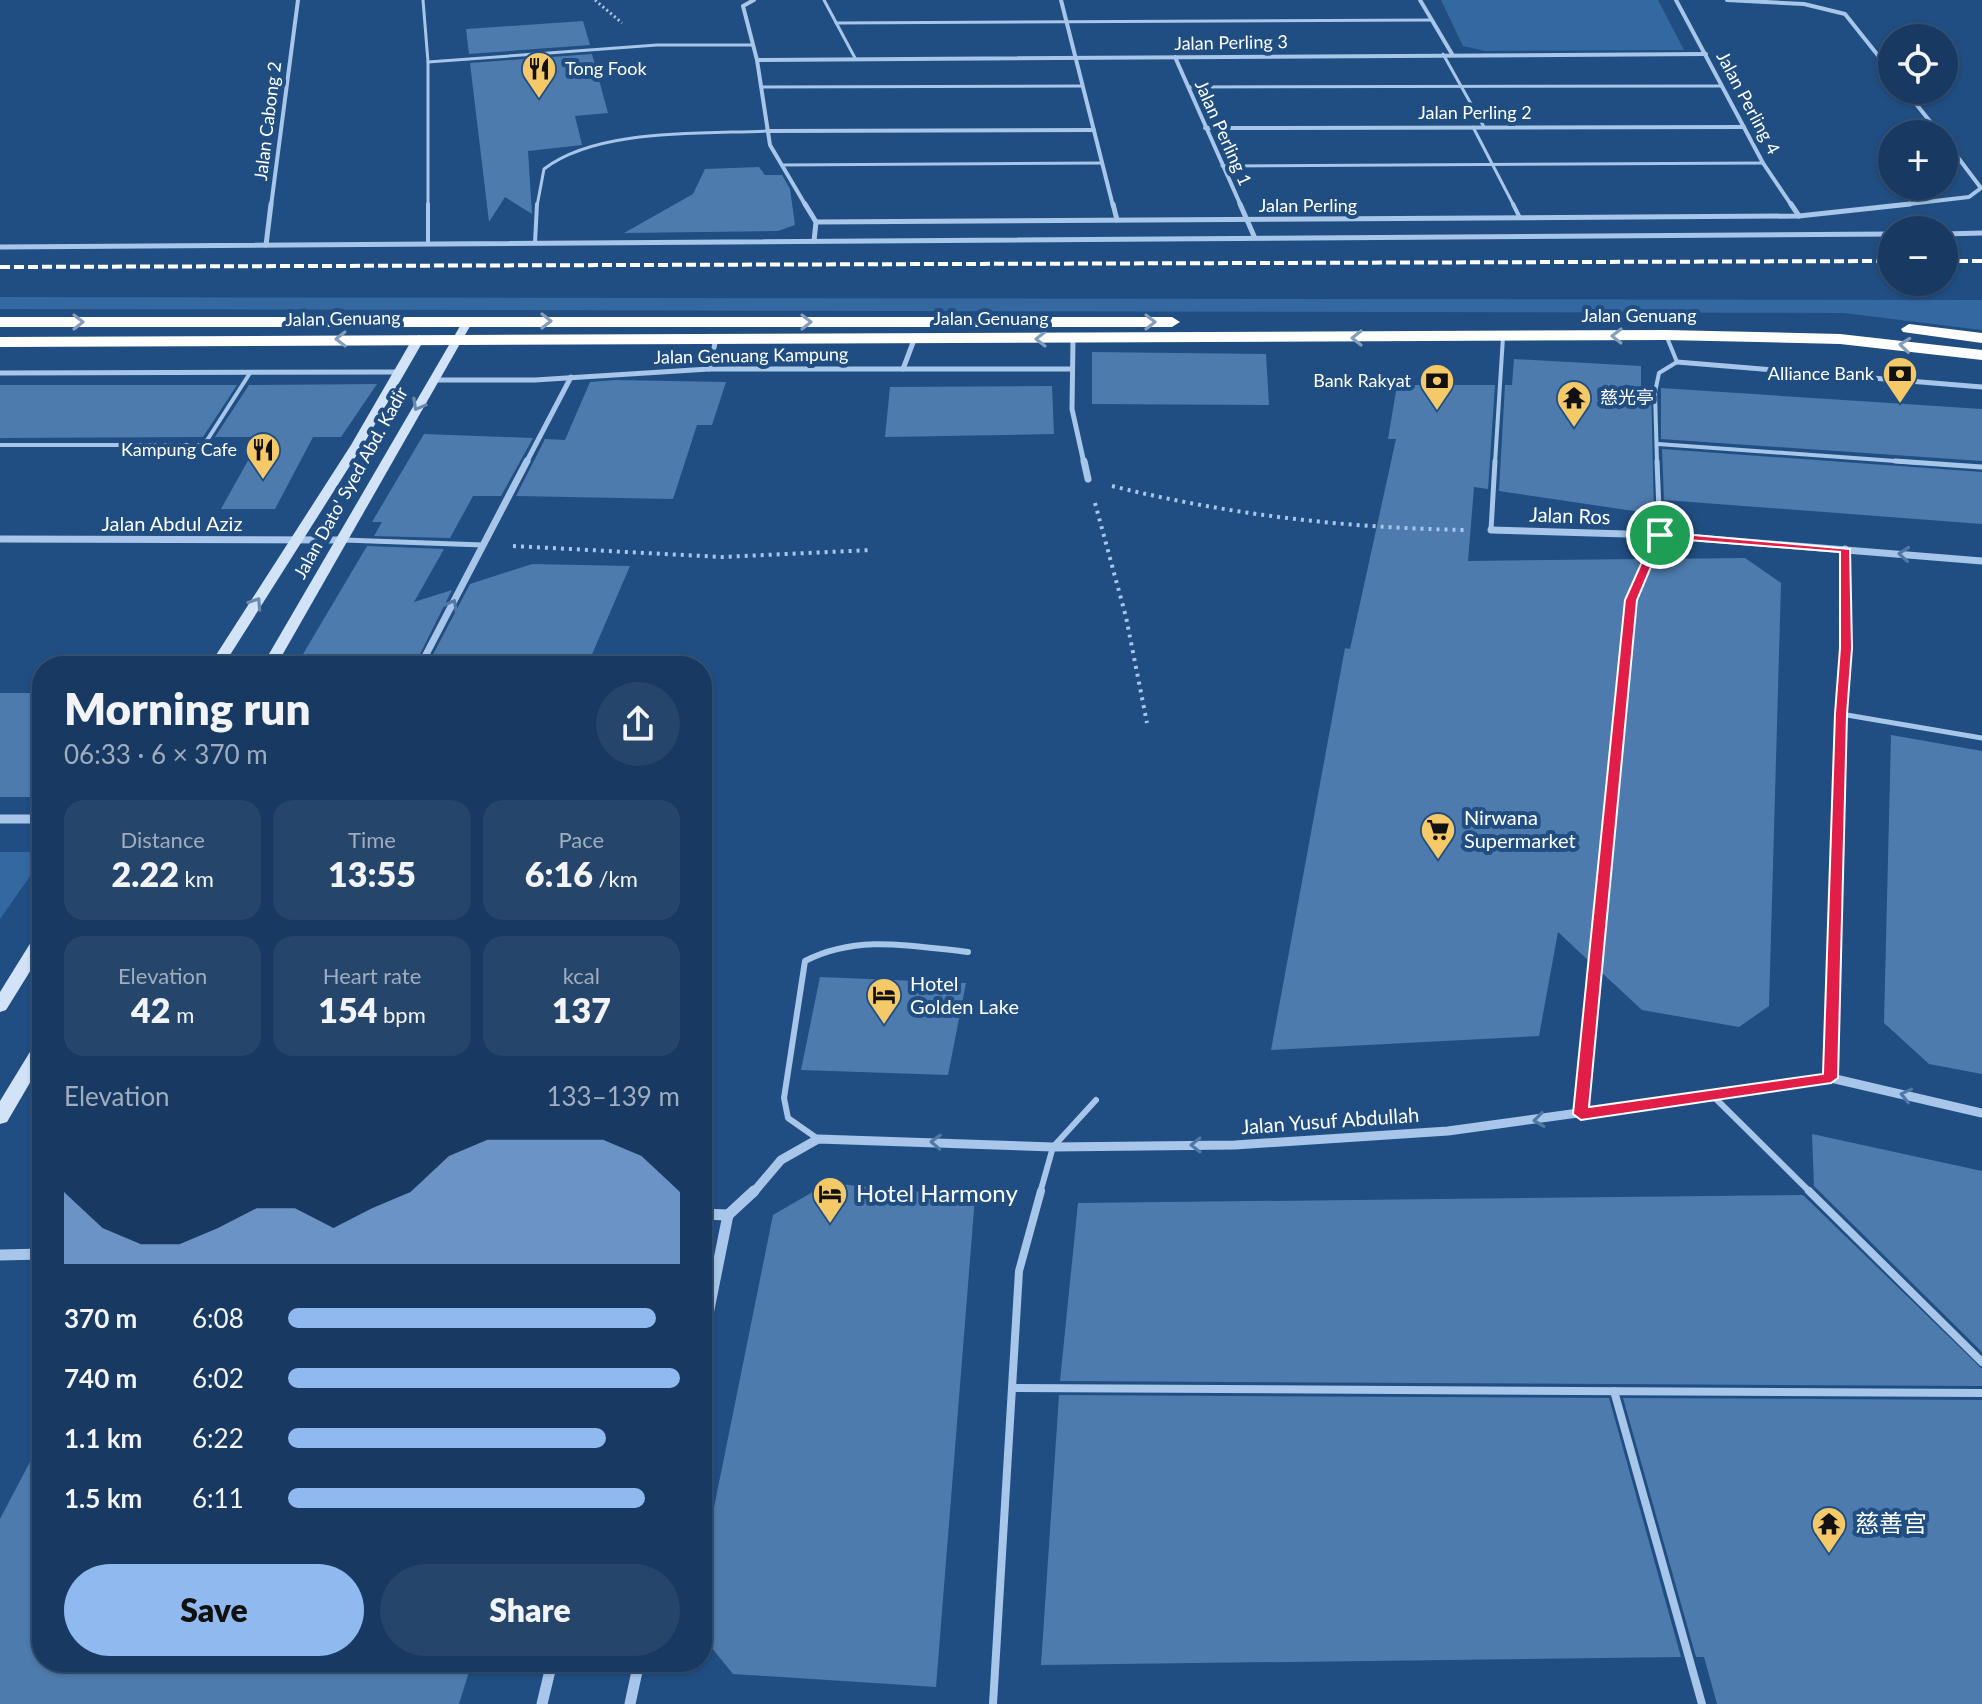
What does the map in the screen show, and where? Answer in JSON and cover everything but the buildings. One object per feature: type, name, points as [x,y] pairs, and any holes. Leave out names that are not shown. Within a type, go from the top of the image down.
[{"type":"highway","name":"Jalan Genuang","points":[[0,322],[1785,321],[1902,328],[1982,338]]},
{"type":"highway","name":"Jalan Genuang","points":[[0,342],[1666,335],[1840,339],[1982,355]]},
{"type":"street","name":"Jalan Cabong 2","points":[[266,245],[298,0]]},
{"type":"street","points":[[754,0],[743,6],[757,60],[770,145],[816,222],[814,241]]},
{"type":"street","points":[[1061,0],[1117,220]]},
{"type":"street","points":[[1420,0],[1452,54]]},
{"type":"street","name":"Jalan Perling 4","points":[[1676,0],[1763,163],[1799,216]]},
{"type":"street","points":[[1727,0],[1802,1],[1835,8],[1847,16],[1878,55]]},
{"type":"street","name":"Jalan Perling 3","points":[[757,60],[1706,54]]},
{"type":"street","name":"Jalan Perling 1","points":[[1175,57],[1254,236]]},
{"type":"street","points":[[1916,104],[1929,120]]},
{"type":"street","name":"Jalan Perling 2","points":[[1205,128],[1744,127]]},
{"type":"street","points":[[768,131],[1094,130]]},
{"type":"street","name":"Jalan Perling","points":[[1958,156],[1981,188],[1969,197],[1958,198]]},
{"type":"street","name":"Jalan Perling","points":[[816,222],[1799,216],[1942,200]]},
{"type":"street","points":[[1958,234],[1982,233]]},
{"type":"street","points":[[0,247],[1878,234]]},
{"type":"street","name":"Jalan Dato' Syed Abd. Kadir","points":[[275,656],[468,321]]},
{"type":"street","name":"Jalan Dato' Syed Abd. Kadir","points":[[222,656],[297,541],[419,338]]},
{"type":"street","points":[[709,369],[716,339]]},
{"type":"street","points":[[1073,339],[1072,409],[1088,479]]},
{"type":"street","points":[[903,369],[914,340]]},
{"type":"street","points":[[1677,362],[1982,387]]},
{"type":"street","name":"Jalan Genuang Kampung","points":[[432,380],[483,382],[709,369],[1071,369]]},
{"type":"street","points":[[0,373],[399,372]]},
{"type":"street","points":[[425,656],[571,377]]},
{"type":"street","name":"Jalan Ros","points":[[1491,530],[1660,535],[1982,561]]},
{"type":"street","name":"Jalan Abdul Aziz","points":[[0,539],[344,540]]},
{"type":"street","points":[[1831,1078],[1841,714],[1846,648],[1845,549]]},
{"type":"street","points":[[0,819],[32,819]]},
{"type":"street","points":[[0,1006],[32,954]]},
{"type":"street","points":[[0,1117],[32,1064]]},
{"type":"street","name":"Jalan Yusuf Abdullah","points":[[818,1139],[1053,1147],[1280,1142],[1448,1131],[1831,1078],[1982,1113]]},
{"type":"street","points":[[712,1294],[728,1215],[752,1194],[781,1160],[818,1139]]},
{"type":"street","points":[[712,1214],[728,1215]]},
{"type":"street","points":[[0,1255],[32,1254]]},
{"type":"street","points":[[542,1704],[550,1672]]},
{"type":"street","points":[[630,1704],[637,1672]]},
{"type":"lane","points":[[423,0],[428,62],[428,244]]},
{"type":"lane","points":[[824,0],[855,58]]},
{"type":"lane","points":[[836,23],[1431,20]]},
{"type":"lane","points":[[428,62],[657,45],[753,45]]},
{"type":"lane","points":[[1443,54],[1484,127]]},
{"type":"lane","points":[[761,87],[1082,86]]},
{"type":"lane","points":[[1188,87],[1721,86]]},
{"type":"lane","points":[[1473,127],[1520,218]]},
{"type":"lane","points":[[535,243],[541,175],[551,162],[562,156],[618,143],[768,131]]},
{"type":"lane","points":[[783,165],[1102,163]]},
{"type":"lane","points":[[1222,166],[1763,163]]},
{"type":"lane","points":[[1581,1114],[1631,600],[1660,535],[1655,392],[1659,373],[1677,362],[1666,335]]},
{"type":"lane","points":[[1491,530],[1503,337]]},
{"type":"lane","points":[[0,445],[204,445],[250,373]]},
{"type":"lane","points":[[1658,444],[1982,467]]},
{"type":"lane","points":[[344,540],[483,545]]},
{"type":"lane","points":[[1841,714],[1982,738]]},
{"type":"lane","points":[[818,1139],[788,1118],[784,1098],[805,961],[823,949],[851,944],[968,952]]},
{"type":"lane","points":[[1713,1096],[1982,1362]]},
{"type":"lane","points":[[993,1704],[1019,1271],[1053,1147],[1096,1100]]},
{"type":"lane","points":[[1014,1388],[1982,1393]]},
{"type":"lane","points":[[1614,1391],[1702,1704]]},
{"type":"path","points":[[1147,723],[1126,617],[1088,479],[1238,515],[1379,528],[1491,530]]},
{"type":"path","points":[[483,545],[722,557],[871,550]]},
{"type":"shaded area","points":[[1441,0],[1658,0],[1684,50],[1485,51],[1463,46]]},
{"type":"shaded area","points":[[0,297],[1982,300],[1982,330],[1844,313],[0,309]]},
{"type":"shaded area","points":[[0,852],[32,852],[32,873],[0,919]]},
{"type":"railway","points":[[0,267],[1878,261]]},
{"type":"railway","points":[[1958,261],[1982,261]]},
{"type":"place","name":"Tong Fook","points":[[539,100]]},
{"type":"place","name":"Alliance Bank","points":[[1900,405]]},
{"type":"place","name":"Bank Rakyat","points":[[1437,412]]},
{"type":"place","name":"慈光亭","points":[[1574,429]]},
{"type":"place","name":"Kampung Cafe","points":[[263,481]]},
{"type":"place","name":"Nirwana Supermarket","points":[[1438,861]]},
{"type":"place","name":"Hotel Golden Lake","points":[[884,1026]]},
{"type":"place","name":"Hotel Harmony","points":[[830,1225]]},
{"type":"place","name":"慈善宫","points":[[1829,1555]]},
{"type":"route","points":[[1660,535],[1845,549],[1846,648],[1841,714],[1831,1078],[1581,1114],[1631,600],[1660,535]]}]
